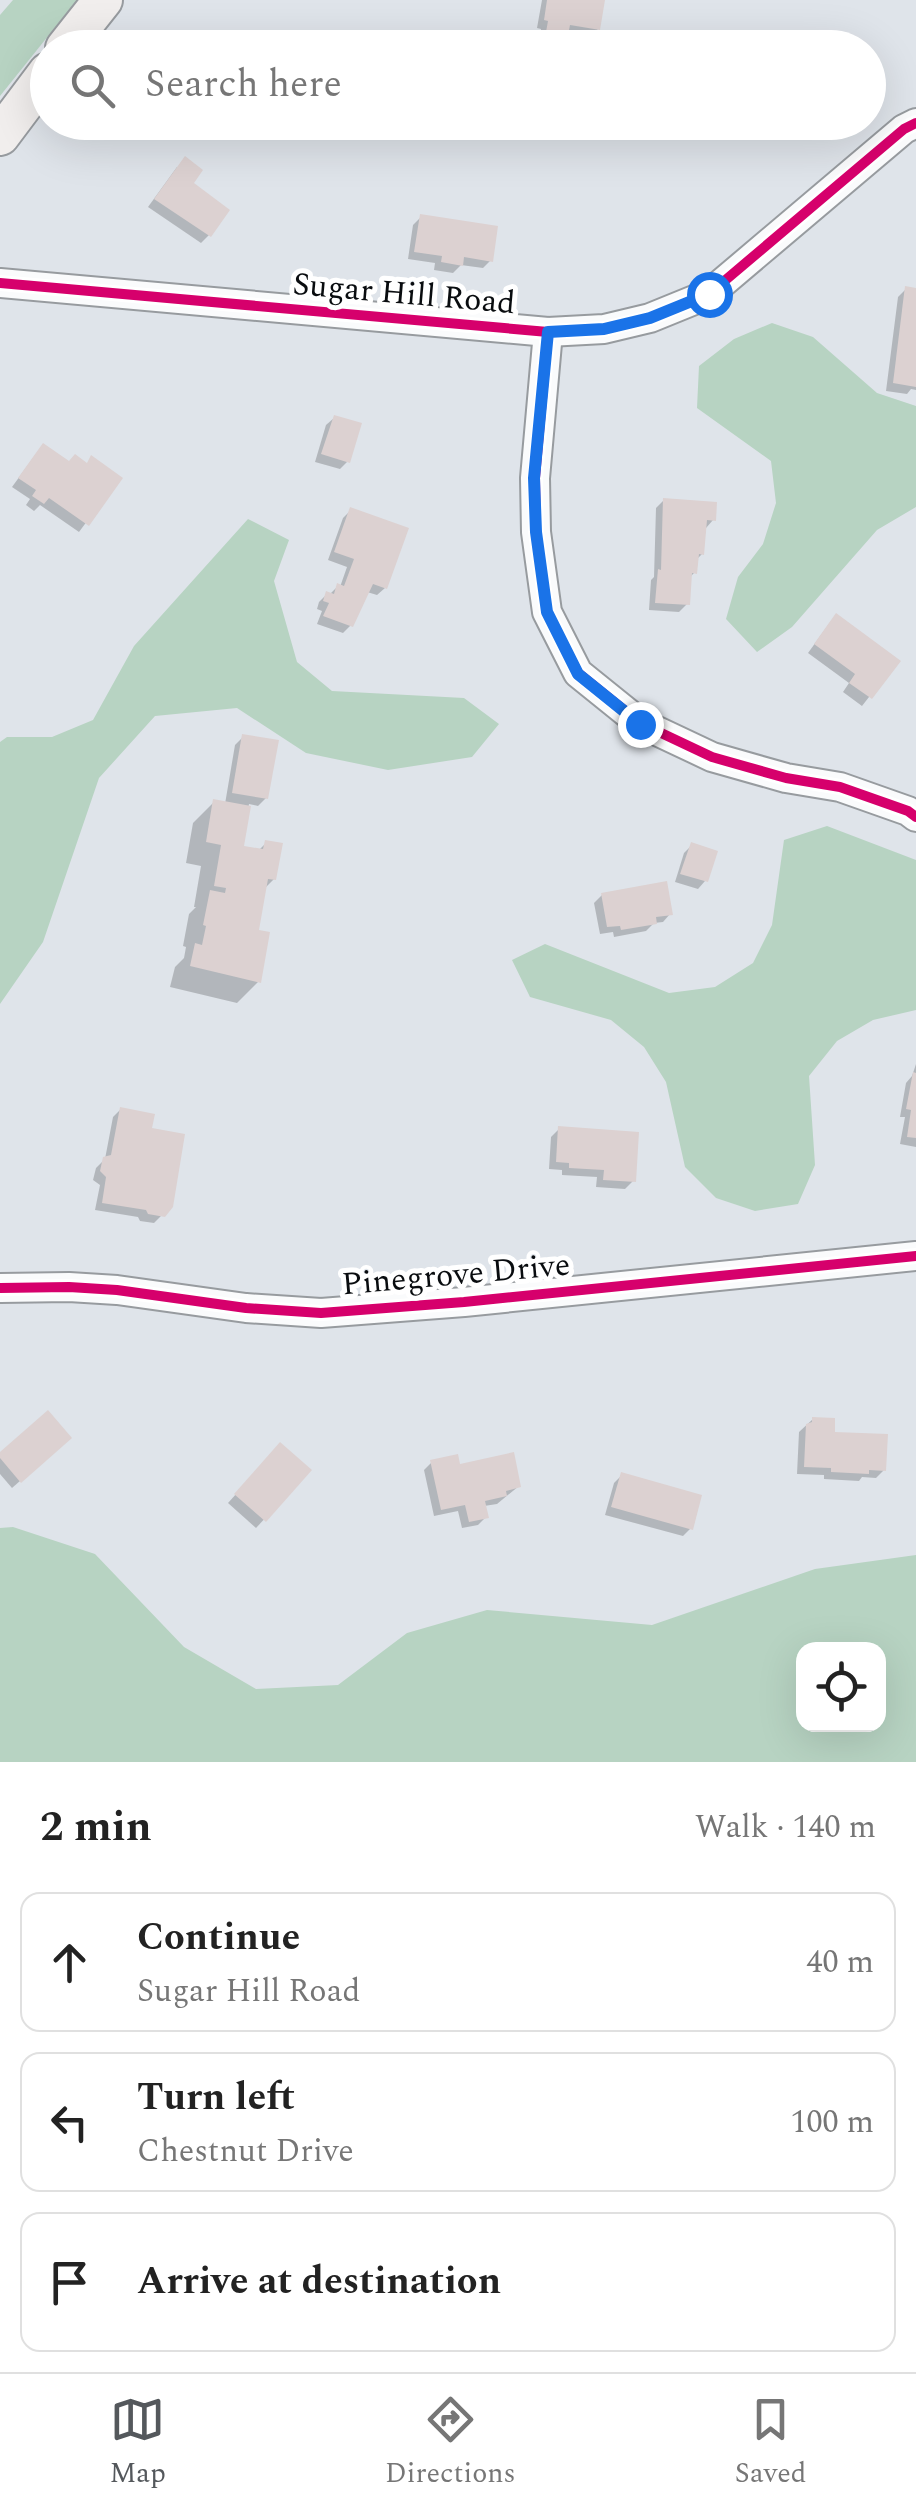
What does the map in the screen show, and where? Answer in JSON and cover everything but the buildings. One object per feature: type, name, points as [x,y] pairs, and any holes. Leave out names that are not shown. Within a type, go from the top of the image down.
[{"type":"main road","points":[[80,30],[103,0]]},
{"type":"main road","points":[[0,136],[30,96]]},
{"type":"street","name":"Sugar Hill Road","points":[[0,284],[548,332],[604,329],[650,318],[709,294],[904,129],[916,123]]},
{"type":"street","points":[[548,332],[534,478],[536,532],[547,612],[578,674],[640,724],[712,756],[786,778],[840,787],[916,817]]},
{"type":"street","name":"Pinegrove Drive","points":[[0,1288],[117,1290],[246,1308],[321,1312],[464,1302],[916,1256]]},
{"type":"green space","points":[[13,0],[77,0],[53,30],[30,30],[30,59],[0,96],[0,15]]},
{"type":"green space","points":[[772,323],[813,337],[877,393],[916,406],[916,507],[877,530],[792,627],[757,652],[726,619],[738,577],[763,544],[776,503],[771,461],[697,408],[699,366],[734,339]]},
{"type":"green space","points":[[248,519],[289,540],[274,581],[297,662],[332,691],[464,698],[499,724],[472,757],[388,770],[306,753],[237,708],[155,716],[99,778],[43,942],[0,1004],[0,742],[7,737],[52,737],[93,720],[134,646]]},
{"type":"green space","points":[[827,826],[916,860],[916,1010],[873,1020],[837,1041],[809,1076],[815,1165],[798,1204],[755,1211],[716,1198],[685,1167],[666,1082],[644,1047],[611,1020],[530,997],[512,960],[545,944],[669,993],[715,987],[753,963],[772,925],[784,840]]},
{"type":"green space","points":[[13,1527],[95,1554],[184,1647],[256,1689],[338,1685],[407,1633],[487,1610],[652,1625],[815,1569],[916,1555],[916,1762],[0,1762],[0,1528]]},
{"type":"cycle path","points":[[0,283],[548,332],[604,329],[650,318],[709,294],[904,129],[916,123]]},
{"type":"cycle path","points":[[548,332],[535,478],[536,532],[547,612],[578,673],[640,723],[712,757],[786,778],[840,787],[916,817]]},
{"type":"cycle path","points":[[0,1288],[117,1290],[246,1308],[321,1313],[916,1256]]},
{"type":"route","points":[[640,724],[578,674],[547,612],[536,532],[534,478],[548,332],[604,329],[650,318],[709,294]]}]
